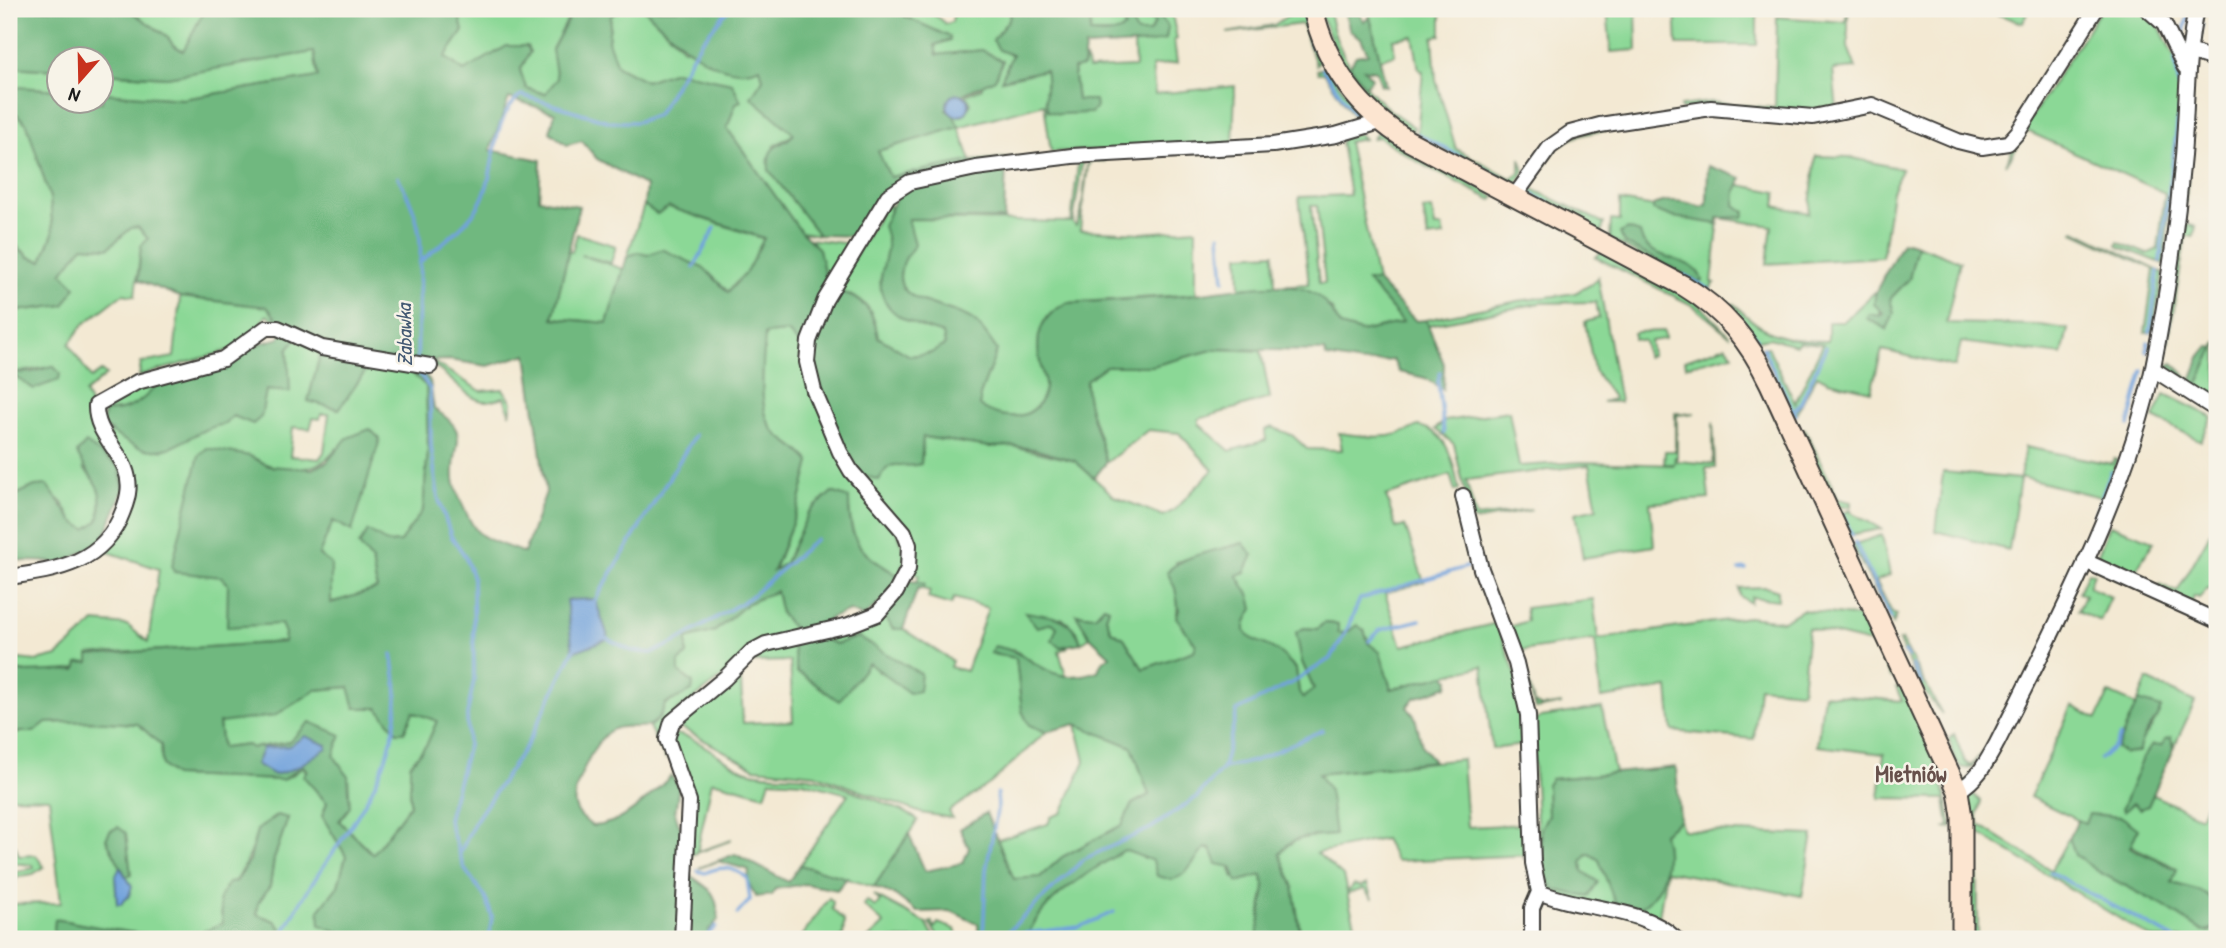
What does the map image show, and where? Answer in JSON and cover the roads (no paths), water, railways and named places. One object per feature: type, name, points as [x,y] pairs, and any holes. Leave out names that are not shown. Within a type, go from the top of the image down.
[{"type":"street","points":[[1313,9],[1327,51],[1340,77],[1359,102],[1380,122],[1409,141],[1694,292],[1717,309],[1742,335],[1758,359],[1777,399],[1958,791],[1962,817],[1962,939]]},
{"type":"street","points":[[1514,197],[1550,147],[1570,133],[1600,125],[1711,108],[1813,117],[1872,105],[1958,141],[1982,147],[2000,146],[2008,143],[2018,132],[2096,9]]},
{"type":"street","points":[[2147,9],[2164,24],[2188,76]]},
{"type":"street","points":[[1958,791],[1971,783],[1983,769],[2085,561],[2131,446],[2153,369],[2170,269],[2189,51],[2196,9]]},
{"type":"street","points":[[2189,51],[2217,60]]},
{"type":"street","points":[[682,939],[689,801],[667,739],[672,722],[759,648],[785,638],[849,625],[877,614],[896,592],[908,569],[909,545],[904,532],[851,471],[840,452],[814,391],[807,362],[809,341],[825,300],[888,196],[910,182],[990,166],[1081,155],[1265,146],[1336,135],[1380,122]]},
{"type":"street","points":[[9,577],[58,569],[80,562],[100,549],[114,530],[127,501],[128,478],[97,423],[96,405],[120,391],[170,372],[223,359],[266,328],[278,328],[322,348],[422,366]]},
{"type":"street","points":[[2153,369],[2217,410]]},
{"type":"street","points":[[1463,496],[1481,569],[1517,663],[1526,703],[1534,863],[1539,892],[1532,908],[1532,939]]},
{"type":"street","points":[[2085,561],[2217,621]]},
{"type":"street","points":[[1539,892],[1562,901],[1647,919],[1676,939]]},
{"type":"water","points":[[958,94],[966,97],[969,105],[966,113],[958,116],[950,113],[947,105],[950,97]]},
{"type":"water","points":[[595,599],[609,639],[573,652],[566,600]]},
{"type":"water","points":[[305,736],[327,745],[327,748],[295,768],[274,775],[256,764],[263,748],[289,746]]},
{"type":"water","points":[[120,867],[132,886],[129,896],[121,904],[117,904],[115,877]]},
{"type":"waterway","name":"Zabawka","points":[[417,360],[420,262],[460,228],[479,205],[489,177],[498,132],[511,106],[521,95],[611,122],[636,122],[657,115],[700,43],[729,9]]},
{"type":"waterway","points":[[1303,9],[1313,48]]},
{"type":"waterway","points":[[2182,41],[2189,9]]},
{"type":"waterway","points":[[2204,13],[2205,9]]},
{"type":"waterway","points":[[2198,44],[2202,25]]},
{"type":"waterway","points":[[2175,59],[2179,87]]},
{"type":"waterway","points":[[1323,69],[1358,119]]},
{"type":"waterway","points":[[2160,261],[2179,110]]},
{"type":"waterway","points":[[1418,134],[1499,177]]},
{"type":"waterway","points":[[398,177],[416,217],[420,261]]},
{"type":"waterway","points":[[1505,181],[1512,184]]},
{"type":"waterway","points":[[1531,194],[1548,203]]},
{"type":"waterway","points":[[694,267],[715,228]]},
{"type":"waterway","points":[[1220,235],[1224,280]]},
{"type":"waterway","points":[[2150,332],[2158,271]]},
{"type":"waterway","points":[[1684,275],[1709,289]]},
{"type":"waterway","points":[[1728,305],[1757,339]]},
{"type":"waterway","points":[[2163,358],[2169,321]]},
{"type":"waterway","points":[[2147,351],[2148,342]]},
{"type":"waterway","points":[[1794,410],[1801,402],[1826,347]]},
{"type":"waterway","points":[[1763,348],[1795,415]]},
{"type":"waterway","name":"Zabawka","points":[[416,368],[430,389],[431,446],[438,497],[451,536],[465,556],[473,578],[474,680],[467,715],[468,745],[448,819],[464,868],[485,897],[492,916],[489,939]]},
{"type":"waterway","points":[[2129,425],[2143,370]]},
{"type":"waterway","points":[[1440,372],[1438,382],[1444,433]]},
{"type":"waterway","points":[[593,604],[695,435]]},
{"type":"waterway","points":[[2101,498],[2111,472]]},
{"type":"waterway","points":[[2095,515],[2101,500]]},
{"type":"waterway","points":[[1843,515],[1852,535]]},
{"type":"waterway","points":[[606,638],[632,651],[652,653],[676,642],[749,598],[816,539]]},
{"type":"waterway","points":[[1855,542],[1891,619]]},
{"type":"waterway","points":[[2068,575],[2075,560]]},
{"type":"waterway","points":[[1223,768],[1237,711],[1297,680],[1331,658],[1360,599],[1473,565]]},
{"type":"waterway","points":[[1739,570],[1746,569]]},
{"type":"waterway","points":[[1369,641],[1380,630],[1420,620]]},
{"type":"waterway","points":[[460,853],[474,823],[528,743],[574,649]]},
{"type":"waterway","points":[[1905,652],[1908,657]]},
{"type":"waterway","points":[[281,939],[296,909],[370,794],[384,764],[393,731],[397,697],[392,654]]},
{"type":"waterway","points":[[1912,665],[1922,684]]},
{"type":"waterway","points":[[1000,939],[1084,859],[1151,828],[1197,797],[1223,768],[1254,761],[1323,730]]},
{"type":"waterway","points":[[2100,759],[2115,746],[2120,736]]},
{"type":"waterway","points":[[983,939],[986,870],[998,806],[997,793]]},
{"type":"waterway","points":[[698,871],[705,873],[727,868],[747,878],[750,900],[737,914]]},
{"type":"waterway","points":[[2050,872],[2175,939]]},
{"type":"waterway","points":[[1007,935],[1079,927],[1114,912]]},
{"type":"waterway","points":[[704,939],[716,926]]},
{"type":"district","name":"Mietniów","points":[[1911,773]]}]
